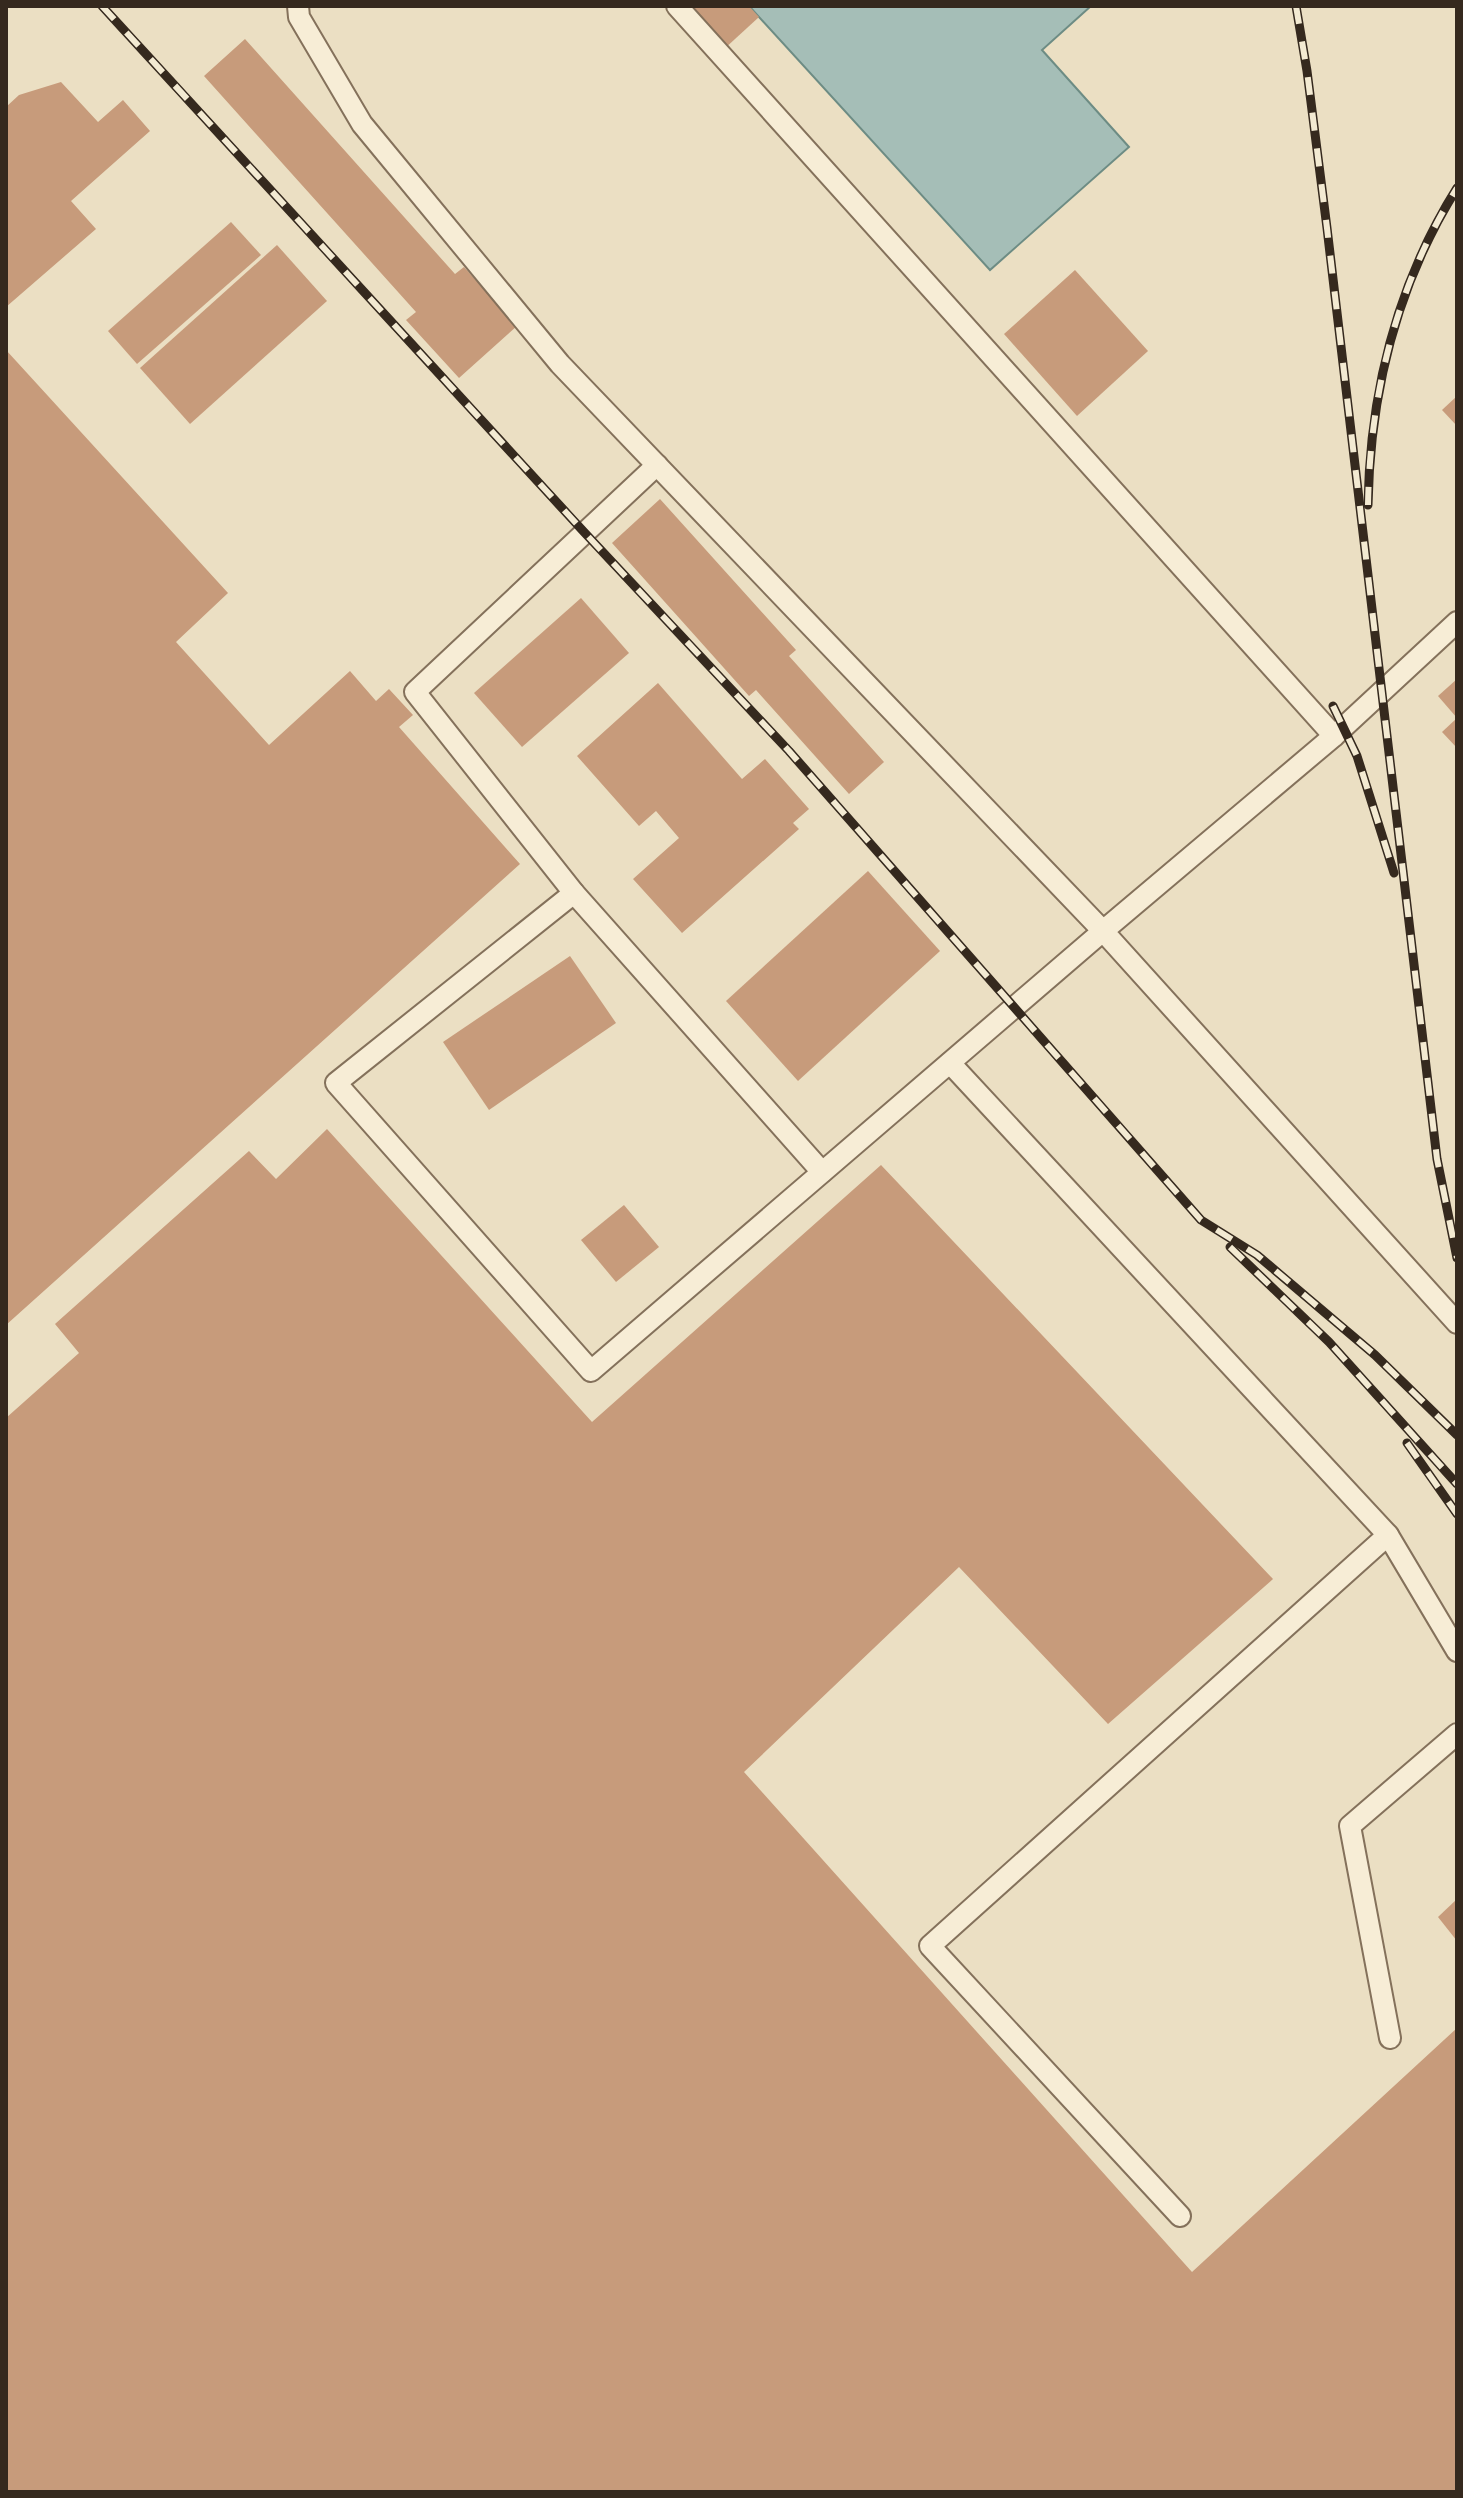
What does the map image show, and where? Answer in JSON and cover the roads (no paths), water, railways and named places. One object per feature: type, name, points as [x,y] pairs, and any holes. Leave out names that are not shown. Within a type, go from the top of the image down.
[{"type":"lane","points":[[298,6],[299,17],[362,124],[560,364],[1103,931],[1457,1323]]},
{"type":"lane","points":[[677,6],[1334,736]]},
{"type":"lane","points":[[657,465],[415,692],[574,893],[822,1172]]},
{"type":"lane","points":[[574,893],[336,1083],[591,1371],[1334,736],[1457,622]]},
{"type":"lane","points":[[950,1063],[1388,1535],[1457,1651]]},
{"type":"lane","points":[[1180,2216],[930,1946],[1388,1535]]},
{"type":"lane","points":[[1390,2038],[1350,1826],[1457,1734]]},
{"type":"water","points":[[749,6],[1091,6],[1042,50],[1129,147],[990,270]]},
{"type":"railway","points":[[102,6],[789,751],[1201,1220],[1257,1255],[1375,1355],[1457,1435]]},
{"type":"railway","points":[[1296,6],[1327,228],[1437,1159],[1457,1258]]},
{"type":"railway","points":[[1368,505],[1374,421],[1391,340],[1418,262],[1457,188]]},
{"type":"railway","points":[[1333,706],[1357,756],[1394,873]]},
{"type":"railway","points":[[1230,1247],[1329,1342],[1457,1484]]},
{"type":"railway","points":[[1407,1443],[1457,1514]]}]
